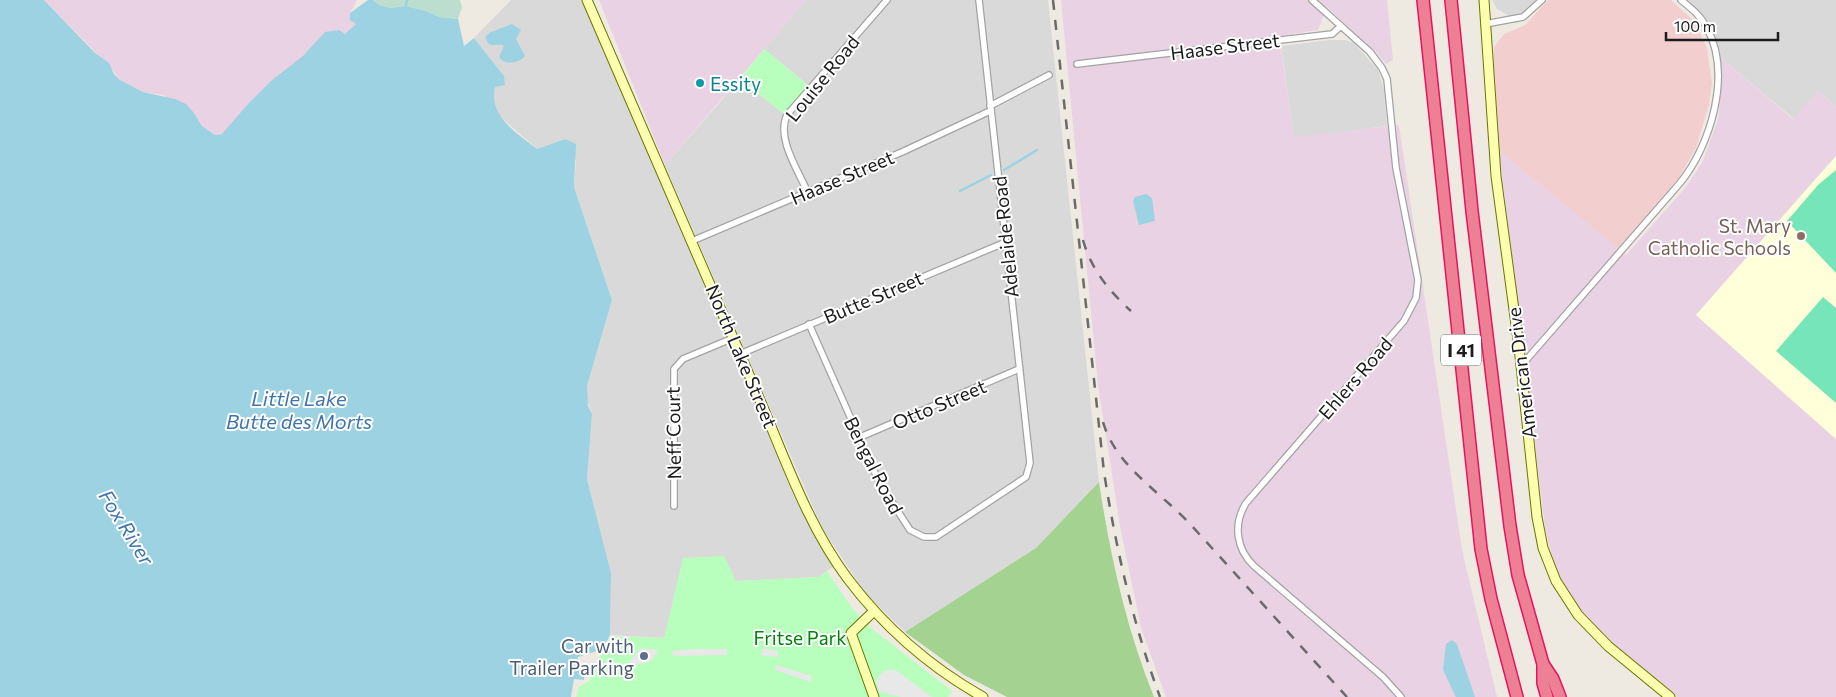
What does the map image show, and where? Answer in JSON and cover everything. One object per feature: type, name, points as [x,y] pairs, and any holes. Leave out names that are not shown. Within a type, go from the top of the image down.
[{"type":"highway","name":"I 41","points":[[1423,0],[1481,549],[1491,599],[1517,697]]},
{"type":"highway","name":"I 41","points":[[1451,0],[1472,212],[1510,526],[1518,575],[1542,664],[1543,683],[1547,697]]},
{"type":"highway","points":[[1542,664],[1553,679],[1560,697]]},
{"type":"street","name":"North Lake Street","points":[[588,0],[733,338],[821,536],[847,578],[874,610],[919,654],[983,697]]},
{"type":"street","name":"Louise Road","points":[[807,191],[784,137],[784,122],[787,115],[887,0]]},
{"type":"street","name":"Adelaide Road","points":[[979,0],[1030,462],[1028,473]]},
{"type":"street","name":"Ehlers Road","points":[[1312,0],[1375,58],[1386,79],[1396,168],[1416,262],[1418,289],[1413,306],[1404,321],[1246,503],[1240,516],[1238,536],[1244,554],[1254,566],[1382,677],[1402,697]]},
{"type":"street","name":"American Drive","points":[[1484,0],[1496,176],[1521,366],[1538,526],[1551,570],[1572,606],[1593,632],[1670,697]]},
{"type":"street","points":[[1485,24],[1523,17],[1542,0]]},
{"type":"street","points":[[1521,366],[1689,171],[1705,142],[1714,111],[1717,77],[1711,37],[1702,18],[1681,0]]},
{"type":"street","name":"Haase Street","points":[[1077,64],[1332,34],[1342,26]]},
{"type":"street","name":"Haase Street","points":[[692,241],[902,152],[990,108],[1049,75]]},
{"type":"street","name":"Butte Street","points":[[740,354],[1006,242]]},
{"type":"street","name":"Bengal Road","points":[[808,324],[879,482],[906,526],[914,534],[924,537],[941,534],[1022,481],[1028,473]]},
{"type":"street","name":"Neff Court","points":[[674,506],[672,376],[674,369],[683,359],[733,338]]},
{"type":"street","name":"Otto Street","points":[[858,438],[1020,369]]},
{"type":"street","points":[[874,610],[851,633],[874,697]]},
{"type":"shaded area","points":[[44,0],[357,0],[350,13],[350,20],[356,24],[353,29],[341,35],[222,134],[215,135],[202,126],[194,113],[163,95],[143,92],[120,80],[112,69]]},
{"type":"shaded area","points":[[373,0],[460,0],[462,7],[458,19],[439,17],[426,11],[406,6],[390,8],[379,5]]},
{"type":"shaded area","points":[[511,0],[587,0],[804,500],[838,563],[819,577],[736,581],[664,638],[610,635],[611,573],[587,479],[592,414],[586,397],[587,386],[612,300],[574,187],[576,161],[565,139],[537,149],[496,113],[493,95],[495,87],[504,76],[474,38]]},
{"type":"shaded area","points":[[599,0],[806,0],[665,165]]},
{"type":"shaded area","points":[[806,0],[1048,0],[1099,482],[1036,548],[905,632],[866,594],[822,528],[665,165],[740,79],[784,114],[808,85],[764,49]]},
{"type":"shaded area","points":[[1061,0],[1387,0],[1393,60],[1386,64],[1376,52],[1327,7],[1318,30],[1279,36],[1294,137],[1399,125],[1462,550],[1497,697],[1166,697],[1141,628],[1120,526],[1098,385]]},
{"type":"shaded area","points":[[1492,0],[1536,0],[1522,13],[1509,16],[1497,9]]},
{"type":"shaded area","points":[[1548,0],[1671,0],[1694,21],[1707,48],[1712,83],[1709,105],[1696,148],[1678,179],[1618,249],[1499,151],[1493,66],[1494,47],[1504,34],[1525,25]]},
{"type":"shaded area","points":[[1688,0],[1836,0],[1836,107],[1818,91],[1794,119],[1720,57],[1709,22]]},
{"type":"shaded area","points":[[1346,40],[1354,43],[1378,70],[1384,90],[1387,126],[1294,138],[1281,46]]},
{"type":"shaded area","points":[[1720,57],[1793,119],[1818,91],[1836,107],[1836,156],[1696,315],[1836,439],[1836,697],[1677,697],[1599,632],[1568,594],[1554,564],[1545,528],[1499,151],[1626,255],[1686,187],[1703,161],[1718,119],[1722,82]]},
{"type":"shaded area","name":"St. Mary Catholic Schools","points":[[1836,156],[1836,439],[1696,315]]},
{"type":"shaded area","name":"Car with Trailer Parking","points":[[640,648],[658,650],[651,662],[627,666]]},
{"type":"shaded area","points":[[763,648],[778,651],[777,657],[761,655]]},
{"type":"shaded area","points":[[727,649],[727,655],[673,656],[672,651]]},
{"type":"shaded area","points":[[776,665],[812,676],[811,682],[775,670]]},
{"type":"shaded area","points":[[887,670],[896,670],[932,697],[902,697],[879,692],[876,682],[881,673]]},
{"type":"green space","points":[[764,49],[808,85],[784,114],[740,79]]},
{"type":"green space","points":[[1836,170],[1836,273],[1787,221],[1818,185]]},
{"type":"green space","points":[[1823,297],[1836,308],[1836,403],[1776,351]]},
{"type":"green space","points":[[1099,482],[1108,537],[1120,591],[1135,645],[1154,697],[1007,697],[964,675],[905,632],[1036,548]]},
{"type":"green space","name":"Fritse Park","points":[[724,556],[736,581],[819,577],[827,571],[852,608],[870,627],[952,691],[948,697],[576,697],[579,687],[589,681],[597,662],[612,636],[664,638],[683,558]]},
{"type":"water","name":"Little Lake Butte des Morts","points":[[0,0],[44,0],[94,52],[109,63],[114,74],[120,80],[143,92],[175,99],[186,104],[202,126],[215,135],[222,134],[271,81],[303,56],[325,32],[339,30],[345,34],[356,24],[350,20],[350,13],[368,0],[373,0],[379,5],[390,8],[406,6],[426,11],[439,17],[458,19],[464,46],[474,38],[504,76],[505,85],[495,87],[494,97],[496,107],[506,123],[537,149],[565,139],[576,144],[574,187],[612,300],[587,386],[588,406],[592,414],[587,479],[611,573],[610,635],[603,649],[578,657],[577,667],[585,669],[584,680],[574,679],[571,697],[0,697]]},
{"type":"water","points":[[512,24],[521,30],[516,39],[525,56],[516,62],[505,62],[499,57],[504,46],[491,45],[485,37],[491,32]]},
{"type":"water","points":[[1146,194],[1152,198],[1155,221],[1139,225],[1133,201],[1135,197]]},
{"type":"water","points":[[1452,640],[1457,644],[1475,697],[1456,697],[1443,670],[1446,644]]},
{"type":"waterway","points":[[406,6],[407,0]]},
{"type":"waterway","points":[[1004,170],[1037,150]]},
{"type":"waterway","points":[[960,191],[991,175]]},
{"type":"railway","points":[[1053,0],[1104,472],[1126,586],[1150,670],[1160,697]]},
{"type":"railway","points":[[1083,240],[1086,251],[1102,279],[1115,296],[1131,311]]},
{"type":"railway","points":[[1103,422],[1109,438],[1129,466],[1191,525],[1347,697]]},
{"type":"place","name":"Essity","points":[[700,83]]},
{"type":"place","name":"St. Mary Catholic Schools","points":[[1801,236]]},
{"type":"place","name":"Car with Trailer Parking","points":[[644,656]]},
{"type":"water label","name":"Fox River","points":[[127,527]]}]
